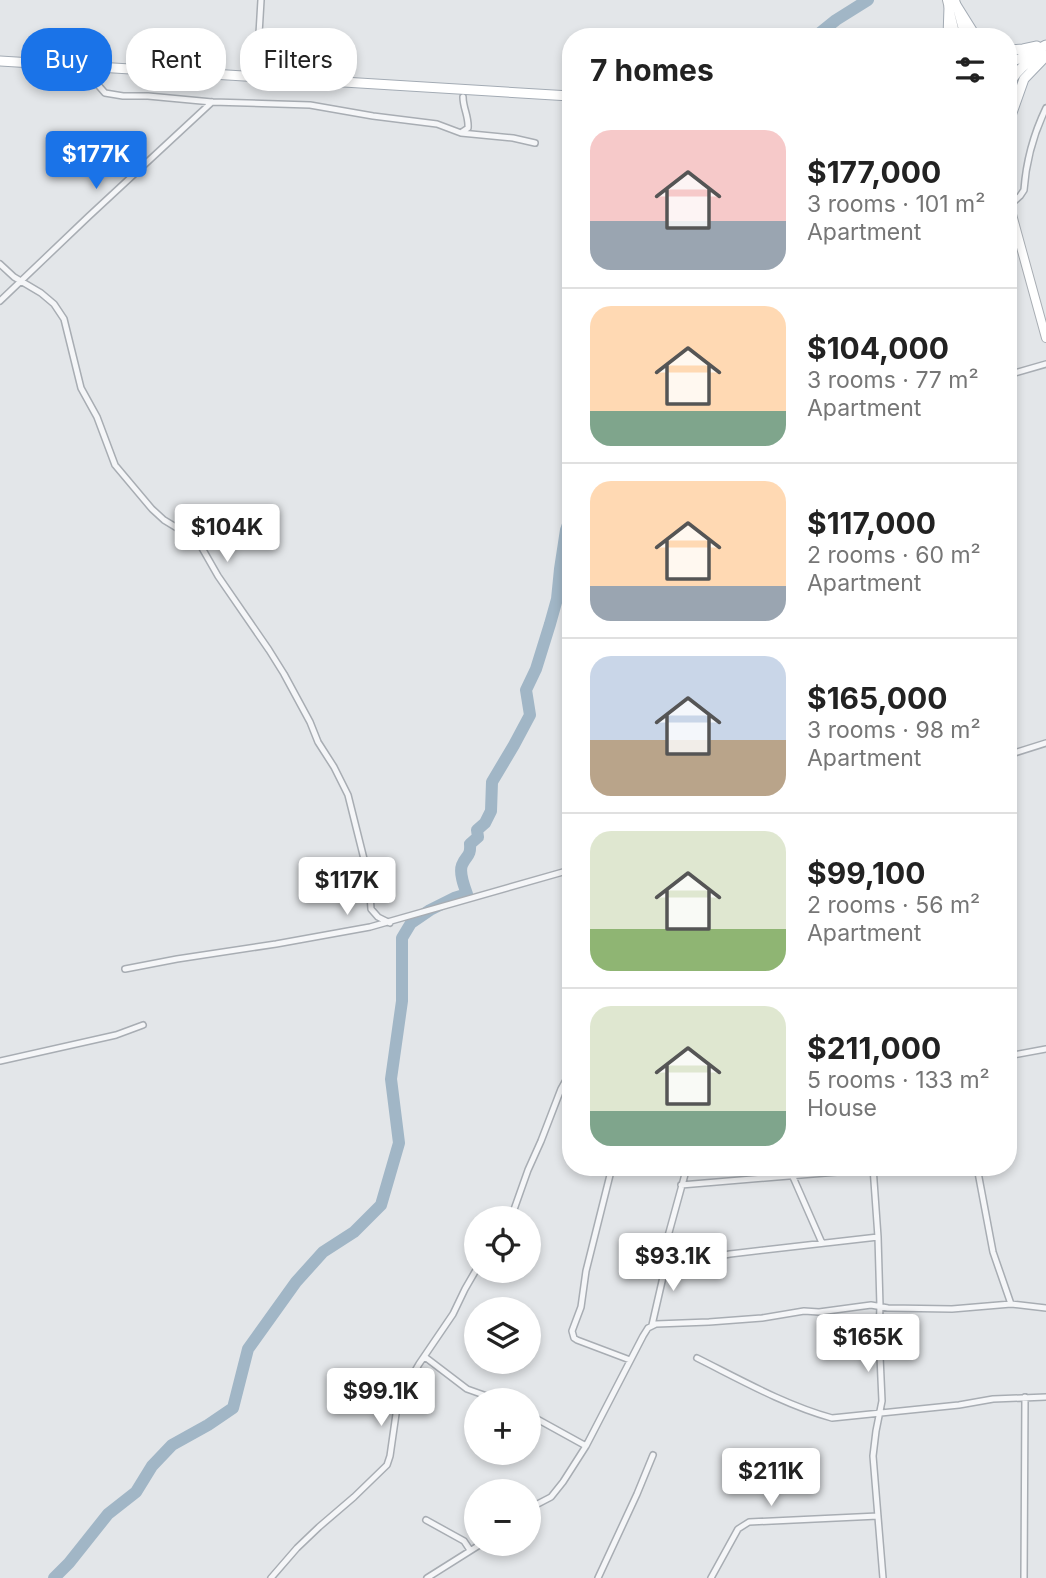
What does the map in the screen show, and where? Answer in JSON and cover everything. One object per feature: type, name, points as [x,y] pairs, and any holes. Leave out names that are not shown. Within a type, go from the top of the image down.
[{"type":"main road","points":[[949,28],[952,3]]},
{"type":"main road","points":[[952,3],[955,28]]},
{"type":"main road","points":[[952,3],[962,28]]},
{"type":"main road","points":[[952,3],[970,28]]},
{"type":"main road","points":[[1017,49],[1046,44]]},
{"type":"main road","points":[[1017,60],[1046,44]]},
{"type":"main road","points":[[1017,71],[1025,64],[1046,54]]},
{"type":"main road","points":[[1017,99],[1024,79],[1046,54]]},
{"type":"main road","points":[[0,61],[21,62]]},
{"type":"main road","points":[[112,67],[240,76]]},
{"type":"main road","points":[[357,83],[562,96]]},
{"type":"main road","points":[[1017,233],[1046,338]]},
{"type":"street","points":[[259,28],[261,0]]},
{"type":"street","points":[[104,91],[123,96],[310,105],[436,124],[461,133],[535,142]]},
{"type":"street","points":[[461,133],[468,128],[463,97]]},
{"type":"street","points":[[0,301],[212,102]]},
{"type":"street","points":[[1017,197],[1024,190],[1031,148],[1046,108]]},
{"type":"street","points":[[0,264],[14,277],[54,304],[64,319],[81,388],[97,417],[115,465],[152,509],[164,520],[192,537],[202,548],[284,674],[348,795],[369,879],[371,909],[377,917],[390,923]]},
{"type":"street","points":[[1017,372],[1046,364]]},
{"type":"street","points":[[1017,752],[1046,743]]},
{"type":"street","points":[[125,969],[390,923],[562,872]]},
{"type":"street","points":[[0,1061],[116,1035],[143,1025]]},
{"type":"street","points":[[1017,1054],[1046,1049]]},
{"type":"street","points":[[515,1206],[562,1087]]},
{"type":"street","points":[[610,1176],[586,1271],[581,1307],[572,1335],[577,1340],[630,1360]]},
{"type":"street","points":[[541,1502],[557,1490],[586,1446],[643,1336],[652,1325],[663,1277],[664,1255],[684,1176]]},
{"type":"street","points":[[681,1185],[802,1176]]},
{"type":"street","points":[[874,1176],[878,1237],[882,1401],[873,1456],[883,1578]]},
{"type":"street","points":[[979,1176],[993,1252],[1011,1304]]},
{"type":"street","points":[[793,1177],[822,1243]]},
{"type":"street","points":[[664,1255],[667,1260],[677,1264],[730,1254],[878,1237]]},
{"type":"street","points":[[271,1578],[297,1548],[387,1465],[398,1402],[414,1372],[453,1314],[468,1283]]},
{"type":"street","points":[[652,1325],[762,1318],[871,1305],[888,1308],[951,1308],[1011,1304],[1046,1308]]},
{"type":"street","points":[[425,1357],[466,1388]]},
{"type":"street","points":[[697,1358],[757,1388],[832,1418],[993,1399],[1046,1398]]},
{"type":"street","points":[[1024,1578],[1025,1397]]},
{"type":"street","points":[[541,1421],[586,1446]]},
{"type":"street","points":[[598,1578],[653,1455]]},
{"type":"street","points":[[711,1578],[738,1529],[749,1522],[878,1516]]},
{"type":"street","points":[[426,1520],[464,1542]]},
{"type":"street","points":[[427,1578],[464,1554]]},
{"type":"waterway","points":[[826,28],[868,0]]},
{"type":"waterway","points":[[54,1578],[108,1514],[136,1492],[152,1466],[172,1445],[233,1408],[248,1349],[296,1282],[323,1252],[354,1232],[381,1205],[399,1143],[391,1079],[402,1001],[402,938],[411,923],[430,910],[467,894],[461,868],[469,854],[470,844],[478,837],[477,830],[485,823],[491,811],[492,782],[530,715],[526,690],[536,669],[557,599],[562,556]]}]
